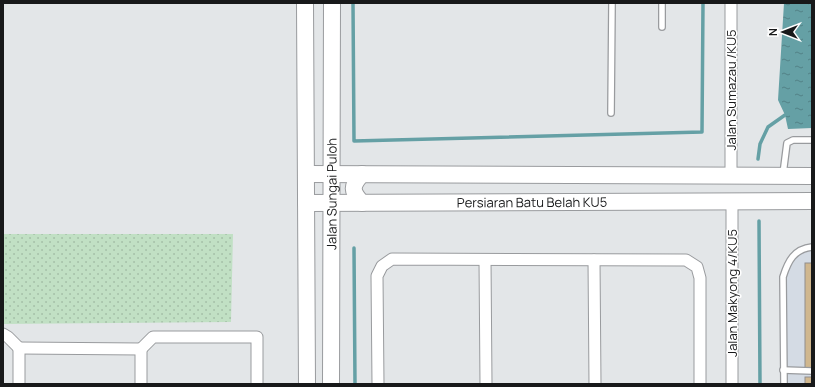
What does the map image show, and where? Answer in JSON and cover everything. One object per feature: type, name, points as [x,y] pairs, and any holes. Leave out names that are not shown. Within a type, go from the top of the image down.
[{"type":"street","points":[[305,3],[307,384]]},
{"type":"street","name":"Jalan Sungai Puloh","points":[[331,384],[333,229],[332,3]]},
{"type":"street","name":"Jalan Sumazau /KU5","points":[[730,3],[731,176]]},
{"type":"street","points":[[332,148],[360,174],[355,182],[354,189],[355,196],[360,203],[342,217],[333,229]]},
{"type":"street","name":"Persiaran Batu Belah KU5","points":[[306,174],[812,176]]},
{"type":"street","name":"Persiaran Batu Belah KU5","points":[[306,203],[812,201]]},
{"type":"street","name":"Jalan Makyong 4/KU5","points":[[732,202],[732,384]]},
{"type":"street","points":[[378,384],[377,276],[382,266],[392,259],[686,260],[697,267],[700,278],[700,384]]},
{"type":"street","points":[[485,260],[486,384]]},
{"type":"street","points":[[594,260],[595,384]]},
{"type":"street","points":[[3,334],[19,348],[141,349]]},
{"type":"street","points":[[141,384],[141,349],[153,337],[257,337],[257,384]]},
{"type":"street","points":[[19,348],[19,384]]},
{"type":"lane","points":[[611,113],[612,3]]},
{"type":"lane","points":[[662,3],[662,27]]},
{"type":"lane","points":[[783,176],[787,143],[793,140],[812,140]]},
{"type":"lane","points":[[784,384],[783,277],[787,263],[796,252],[812,247]]},
{"type":"lane","points":[[783,370],[812,371]]},
{"type":"shaded area","points":[[812,250],[812,384],[786,384],[786,278],[790,264],[797,255]]},
{"type":"green space","points":[[3,234],[233,234],[231,322],[3,324]]},
{"type":"water","points":[[784,3],[812,3],[812,128],[788,129],[785,115],[778,100]]},
{"type":"building","points":[[805,263],[812,263],[812,368],[805,368]]},
{"type":"building","points":[[805,377],[812,377],[812,384],[805,384]]},
{"type":"waterway","points":[[353,3],[354,141],[702,132],[703,3]]},
{"type":"waterway","points":[[758,159],[760,144],[768,127],[785,115]]},
{"type":"waterway","points":[[759,221],[760,384]]},
{"type":"waterway","points":[[354,248],[355,384]]}]
